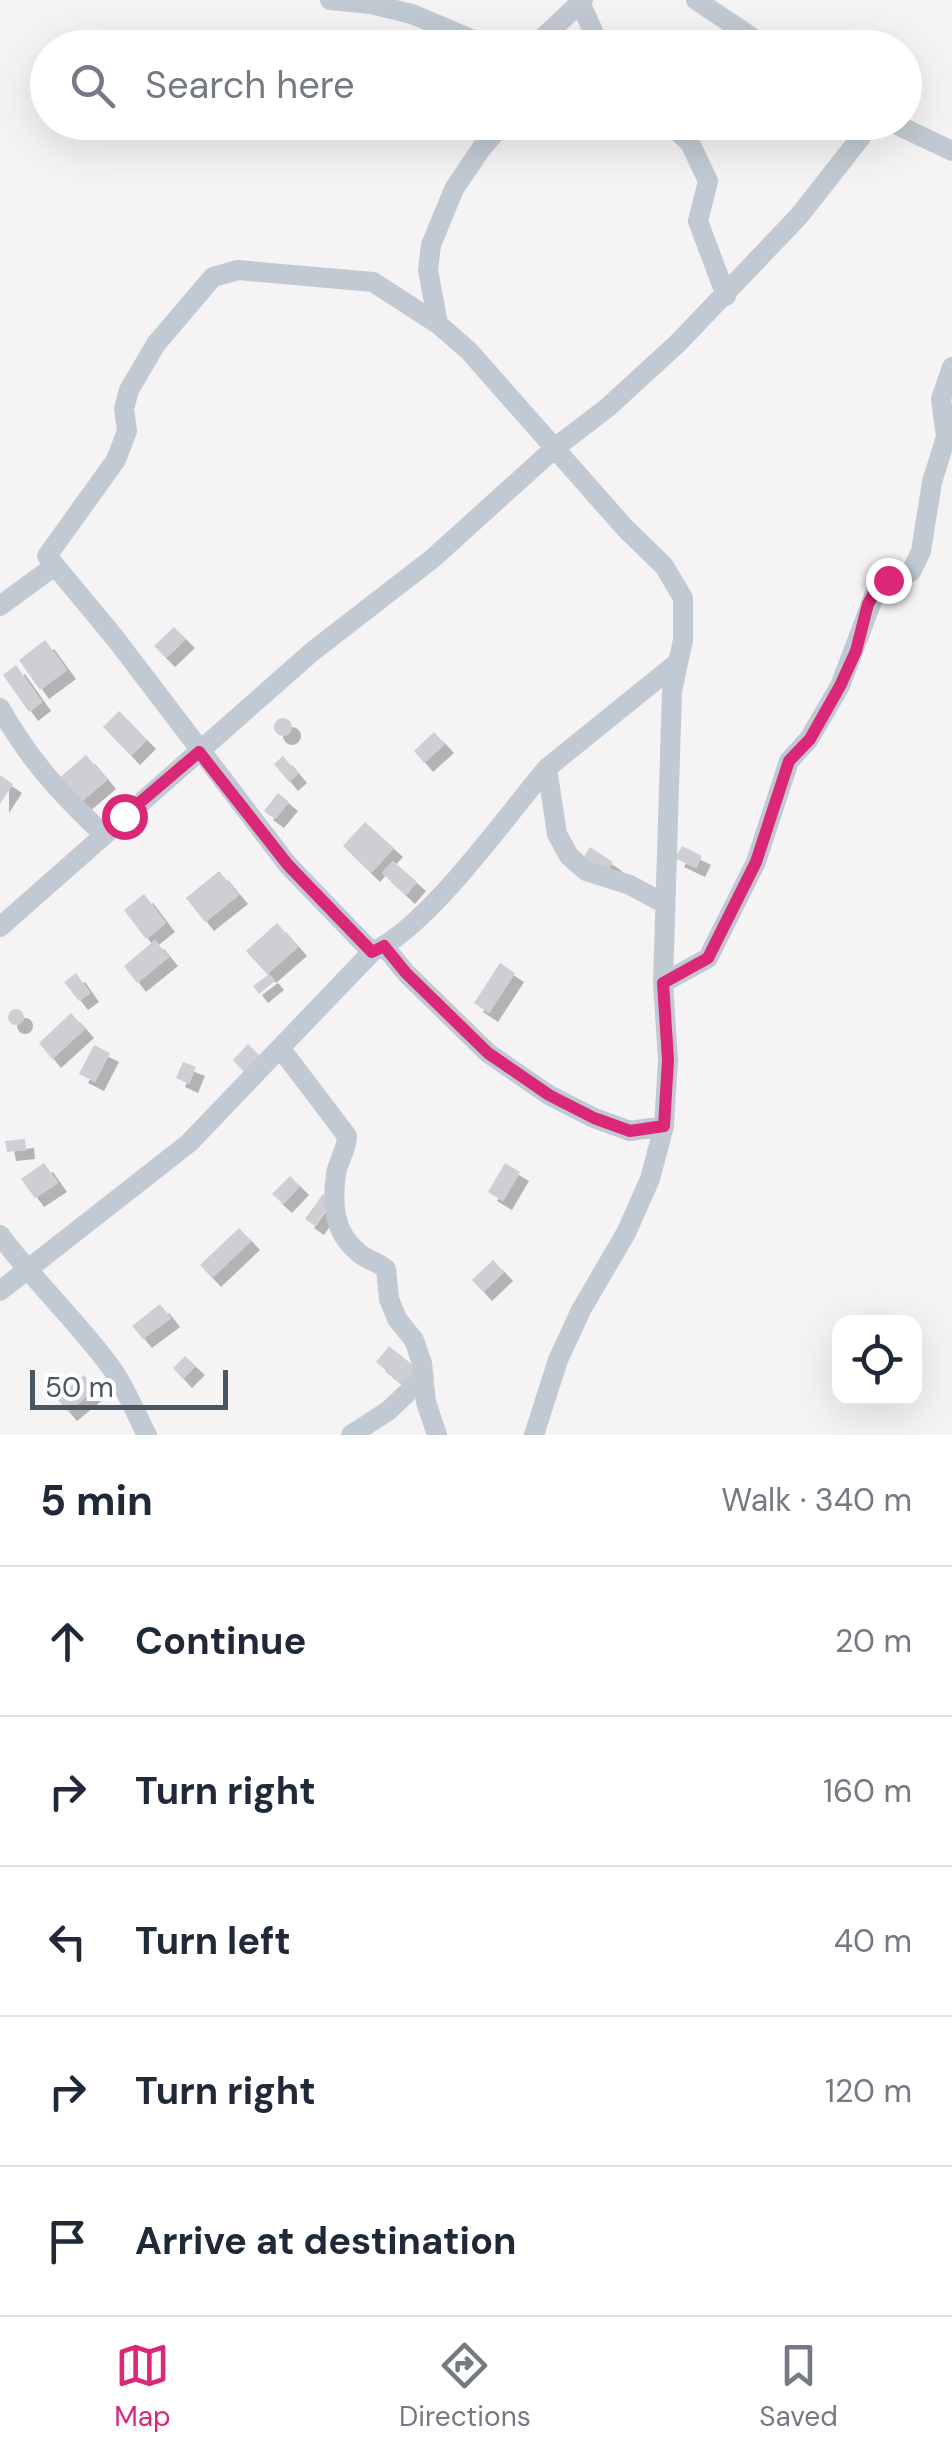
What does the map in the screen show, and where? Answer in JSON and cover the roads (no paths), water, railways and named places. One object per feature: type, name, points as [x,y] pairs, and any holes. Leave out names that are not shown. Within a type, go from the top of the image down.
[{"type":"street","points":[[330,0],[412,14],[450,30]]},
{"type":"street","points":[[696,0],[741,30]]},
{"type":"street","points":[[552,30],[582,2],[594,30]]},
{"type":"street","points":[[922,137],[952,151]]},
{"type":"street","points":[[438,324],[428,270],[432,245],[454,189],[490,140]]},
{"type":"street","points":[[686,140],[708,181],[698,221],[726,296]]},
{"type":"street","points":[[0,926],[312,651],[432,560],[556,447],[607,408],[726,296],[800,216],[855,140]]},
{"type":"street","points":[[534,1435],[558,1360],[581,1310],[626,1233],[650,1179],[664,1126],[668,1060],[663,983],[672,692],[683,640],[683,598],[664,566],[625,528],[469,351],[438,324],[373,282],[238,270],[212,277],[156,344],[128,390],[124,409],[126,431],[116,460],[47,556],[115,638],[288,865],[488,1053],[549,1095],[594,1118],[630,1131],[664,1126]]},
{"type":"street","points":[[663,983],[708,958],[756,862],[789,761],[810,739],[840,686],[877,588],[911,572],[917,564],[930,511],[932,482],[944,450],[946,437],[940,400],[952,367]]},
{"type":"street","points":[[0,606],[54,567]]},
{"type":"street","points":[[0,1291],[190,1143],[338,985],[450,885],[547,768],[677,663]]},
{"type":"street","points":[[0,708],[23,749],[55,788],[104,835]]},
{"type":"street","points":[[547,768],[557,834],[569,856],[586,871],[630,885],[665,904]]},
{"type":"street","points":[[281,1049],[347,1136],[337,1168],[334,1212],[338,1228],[363,1256],[384,1266],[389,1299],[397,1319],[414,1340],[437,1435]]},
{"type":"street","points":[[0,1235],[113,1370],[147,1435]]},
{"type":"street","points":[[351,1435],[388,1410],[424,1377]]}]
